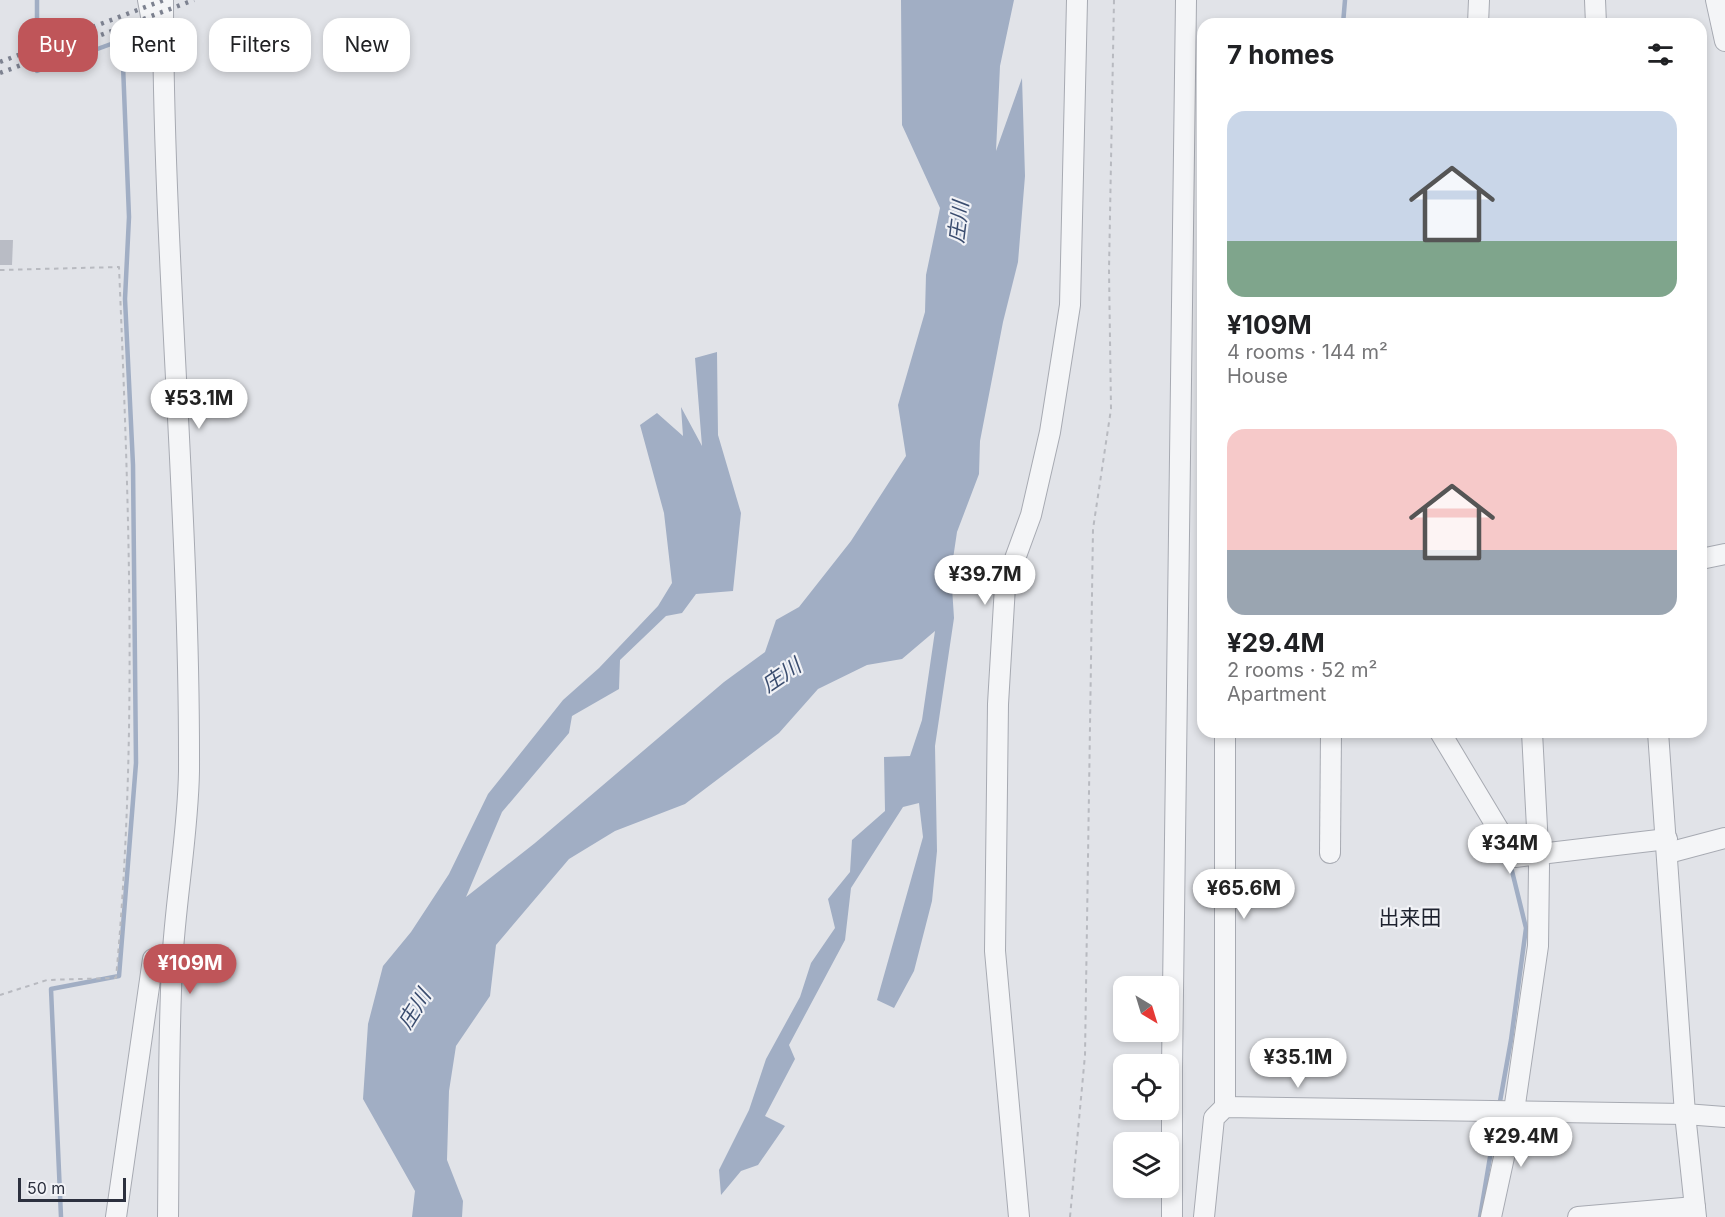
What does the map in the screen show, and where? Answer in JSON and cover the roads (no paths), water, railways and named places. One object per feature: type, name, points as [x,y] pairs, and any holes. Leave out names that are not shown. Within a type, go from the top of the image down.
[{"type":"street","points":[[148,0],[163,88]]},
{"type":"street","points":[[163,0],[163,88],[181,456],[189,773],[183,877],[172,964],[168,1217]]},
{"type":"street","points":[[1019,1217],[995,951],[998,704],[1005,586],[1031,515],[1050,432],[1070,304],[1077,0]]},
{"type":"street","points":[[1172,1217],[1186,0]]},
{"type":"street","points":[[1478,18],[1479,0]]},
{"type":"street","points":[[1596,0],[1596,18]]},
{"type":"street","points":[[1716,0],[1725,41]]},
{"type":"street","points":[[1707,558],[1725,554]]},
{"type":"street","points":[[1203,1217],[1215,1119],[1225,1107],[1225,738]]},
{"type":"street","points":[[1330,853],[1331,738]]},
{"type":"street","points":[[1443,738],[1509,851],[1515,857],[1537,853],[1667,846],[1725,838]]},
{"type":"street","points":[[1491,1217],[1514,1111],[1538,946],[1532,738]]},
{"type":"street","points":[[1578,1217],[1696,1212],[1685,1114],[1658,738]]},
{"type":"street","points":[[116,1217],[153,959],[172,964]]},
{"type":"street","points":[[1225,1107],[1685,1114],[1725,1118]]},
{"type":"water","name":"庄川","points":[[901,0],[1014,0],[1000,66],[996,151],[1022,78],[1025,176],[1018,262],[1003,322],[980,441],[979,474],[957,532],[951,572],[954,618],[935,746],[937,851],[932,901],[914,971],[894,1008],[877,1000],[923,837],[919,803],[903,807],[851,888],[845,940],[789,1045],[795,1059],[765,1116],[785,1126],[758,1165],[741,1171],[721,1195],[719,1170],[749,1110],[766,1059],[800,997],[811,963],[835,928],[828,899],[850,872],[852,840],[885,811],[884,757],[910,756],[922,720],[935,631],[902,659],[867,665],[818,689],[779,733],[685,804],[615,831],[569,859],[496,945],[490,996],[456,1046],[449,1091],[447,1160],[463,1201],[462,1217],[412,1217],[415,1191],[363,1099],[368,1024],[383,966],[411,932],[449,874],[488,794],[563,700],[599,668],[658,606],[672,583],[664,513],[640,425],[657,413],[683,436],[681,407],[702,446],[695,358],[717,352],[718,435],[741,513],[733,591],[696,594],[682,613],[666,616],[620,660],[619,689],[572,716],[569,733],[502,812],[466,897],[535,843],[724,682],[765,652],[776,620],[799,607],[851,541],[906,456],[898,405],[925,312],[926,275],[940,208],[902,125]]},
{"type":"waterway","points":[[37,0],[37,71],[122,40],[129,217],[125,299],[133,465],[136,763],[119,976],[51,989],[61,1217]]},
{"type":"waterway","points":[[1344,18],[1345,0]]},
{"type":"waterway","points":[[1499,1107],[1511,1040],[1526,928],[1512,871],[1504,857]]},
{"type":"waterway","points":[[1480,1217],[1497,1115]]},
{"type":"railway","points":[[0,62],[164,0]]},
{"type":"railway","points":[[0,73],[194,0]]},
{"type":"district","name":"出来田","points":[[1410,917]]}]
